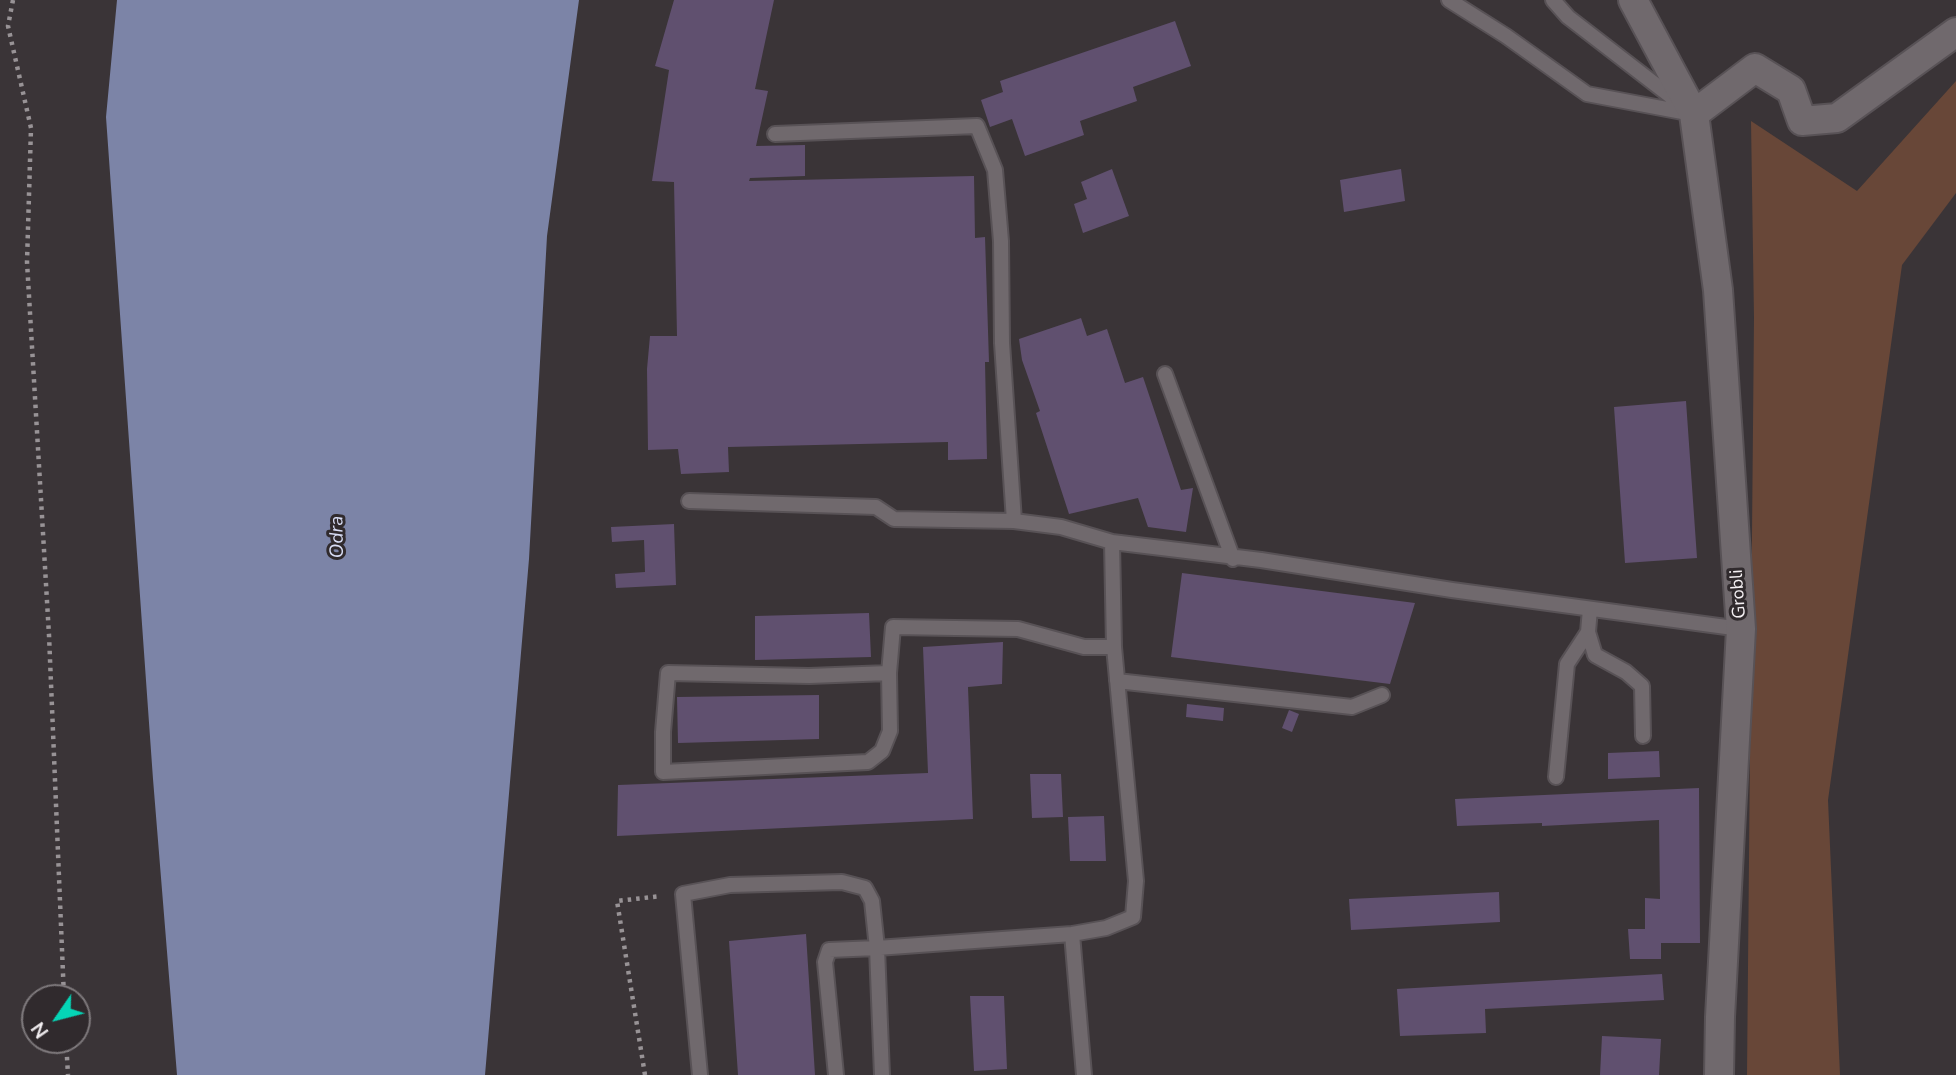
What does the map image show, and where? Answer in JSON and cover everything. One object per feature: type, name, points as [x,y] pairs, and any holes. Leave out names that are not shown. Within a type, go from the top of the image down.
[{"type":"street","name":"Grobli","points":[[1633,0],[1694,114],[1718,290],[1741,629],[1719,1075]]},
{"type":"street","points":[[1694,114],[1755,68],[1791,90],[1802,121],[1838,118],[1956,32]]},
{"type":"lane","points":[[1449,0],[1506,36],[1587,94],[1694,114]]},
{"type":"lane","points":[[1553,0],[1568,18],[1694,114]]},
{"type":"lane","points":[[775,134],[977,126],[995,170],[1001,241],[1002,343],[1014,521]]},
{"type":"lane","points":[[1165,374],[1233,559]]},
{"type":"lane","points":[[689,502],[876,507],[894,519],[1014,521],[1061,527],[1112,542],[1233,559],[1261,560],[1741,629]]},
{"type":"lane","points":[[836,1075],[825,962],[829,950],[1072,934],[1106,928],[1133,917],[1136,881],[1114,647],[1112,542]]},
{"type":"lane","points":[[1590,609],[1588,632],[1595,655],[1626,672],[1642,686],[1643,736]]},
{"type":"lane","points":[[889,673],[809,676],[668,673],[663,772],[868,762],[882,751],[890,731],[889,673],[893,627],[1018,629],[1084,647],[1114,647]]},
{"type":"lane","points":[[1556,777],[1567,664],[1588,632]]},
{"type":"lane","points":[[1117,681],[1352,707],[1382,695]]},
{"type":"lane","points":[[700,1075],[683,894],[730,886],[842,882],[865,888],[872,901],[877,948],[882,1075]]},
{"type":"lane","points":[[1072,934],[1084,1075]]},
{"type":"path","points":[[13,0],[8,26],[31,128],[27,262],[50,649],[63,984]]},
{"type":"path","points":[[645,1075],[617,901],[683,894]]},
{"type":"path","points":[[67,1054],[68,1075]]},
{"type":"shaded area","points":[[1956,81],[1956,193],[1902,265],[1828,800],[1840,1075],[1747,1075],[1754,318],[1751,121],[1857,191]]},
{"type":"water","name":"Odra","points":[[117,0],[579,0],[547,236],[529,559],[485,1075],[177,1075],[106,117]]},
{"type":"building","points":[[674,0],[774,0],[755,89],[768,91],[756,146],[805,145],[805,176],[750,178],[749,181],[974,176],[975,238],[985,237],[989,362],[985,362],[987,459],[948,460],[948,442],[728,447],[729,472],[681,474],[678,449],[648,450],[647,369],[650,336],[677,336],[674,182],[652,181],[669,70],[655,66]]},
{"type":"building","points":[[1175,21],[1191,66],[1133,87],[1137,101],[1080,121],[1084,135],[1025,156],[1012,119],[990,127],[981,100],[1003,92],[1000,81]]},
{"type":"building","points":[[1112,169],[1129,216],[1083,233],[1074,204],[1087,199],[1081,182]]},
{"type":"building","points":[[1401,169],[1405,201],[1344,212],[1340,180]]},
{"type":"building","points":[[1081,318],[1087,336],[1107,329],[1125,383],[1143,377],[1181,490],[1193,488],[1186,532],[1148,527],[1138,498],[1069,514],[1036,413],[1040,411],[1022,360],[1019,339]]},
{"type":"building","points":[[1686,401],[1697,558],[1625,563],[1614,407]]},
{"type":"building","points":[[674,524],[676,585],[616,588],[615,574],[645,572],[644,540],[612,542],[611,527]]},
{"type":"building","points":[[1182,573],[1415,603],[1390,684],[1171,657]]},
{"type":"building","points":[[869,613],[871,657],[755,660],[755,616]]},
{"type":"building","points":[[1003,642],[1002,684],[968,687],[973,819],[617,836],[618,785],[928,773],[923,647]]},
{"type":"building","points":[[819,695],[819,739],[678,743],[677,697]]},
{"type":"building","points":[[1187,704],[1224,708],[1223,721],[1186,717]]},
{"type":"building","points":[[1289,710],[1299,714],[1292,732],[1282,728]]},
{"type":"building","points":[[1659,751],[1660,777],[1608,779],[1608,753]]},
{"type":"building","points":[[1030,774],[1061,774],[1063,817],[1032,818]]},
{"type":"building","points":[[1699,788],[1700,943],[1661,943],[1661,959],[1630,959],[1628,929],[1645,929],[1645,898],[1660,899],[1659,820],[1542,826],[1542,823],[1457,826],[1455,799]]},
{"type":"building","points":[[1104,816],[1106,861],[1070,861],[1068,817]]},
{"type":"building","points":[[1499,892],[1500,922],[1351,930],[1349,899]]},
{"type":"building","points":[[806,934],[815,1075],[738,1075],[729,941]]},
{"type":"building","points":[[1662,974],[1664,1000],[1485,1009],[1486,1033],[1400,1036],[1397,989]]},
{"type":"building","points":[[970,996],[1004,996],[1007,1069],[974,1071]]},
{"type":"building","points":[[1602,1036],[1661,1039],[1659,1075],[1600,1075]]}]
